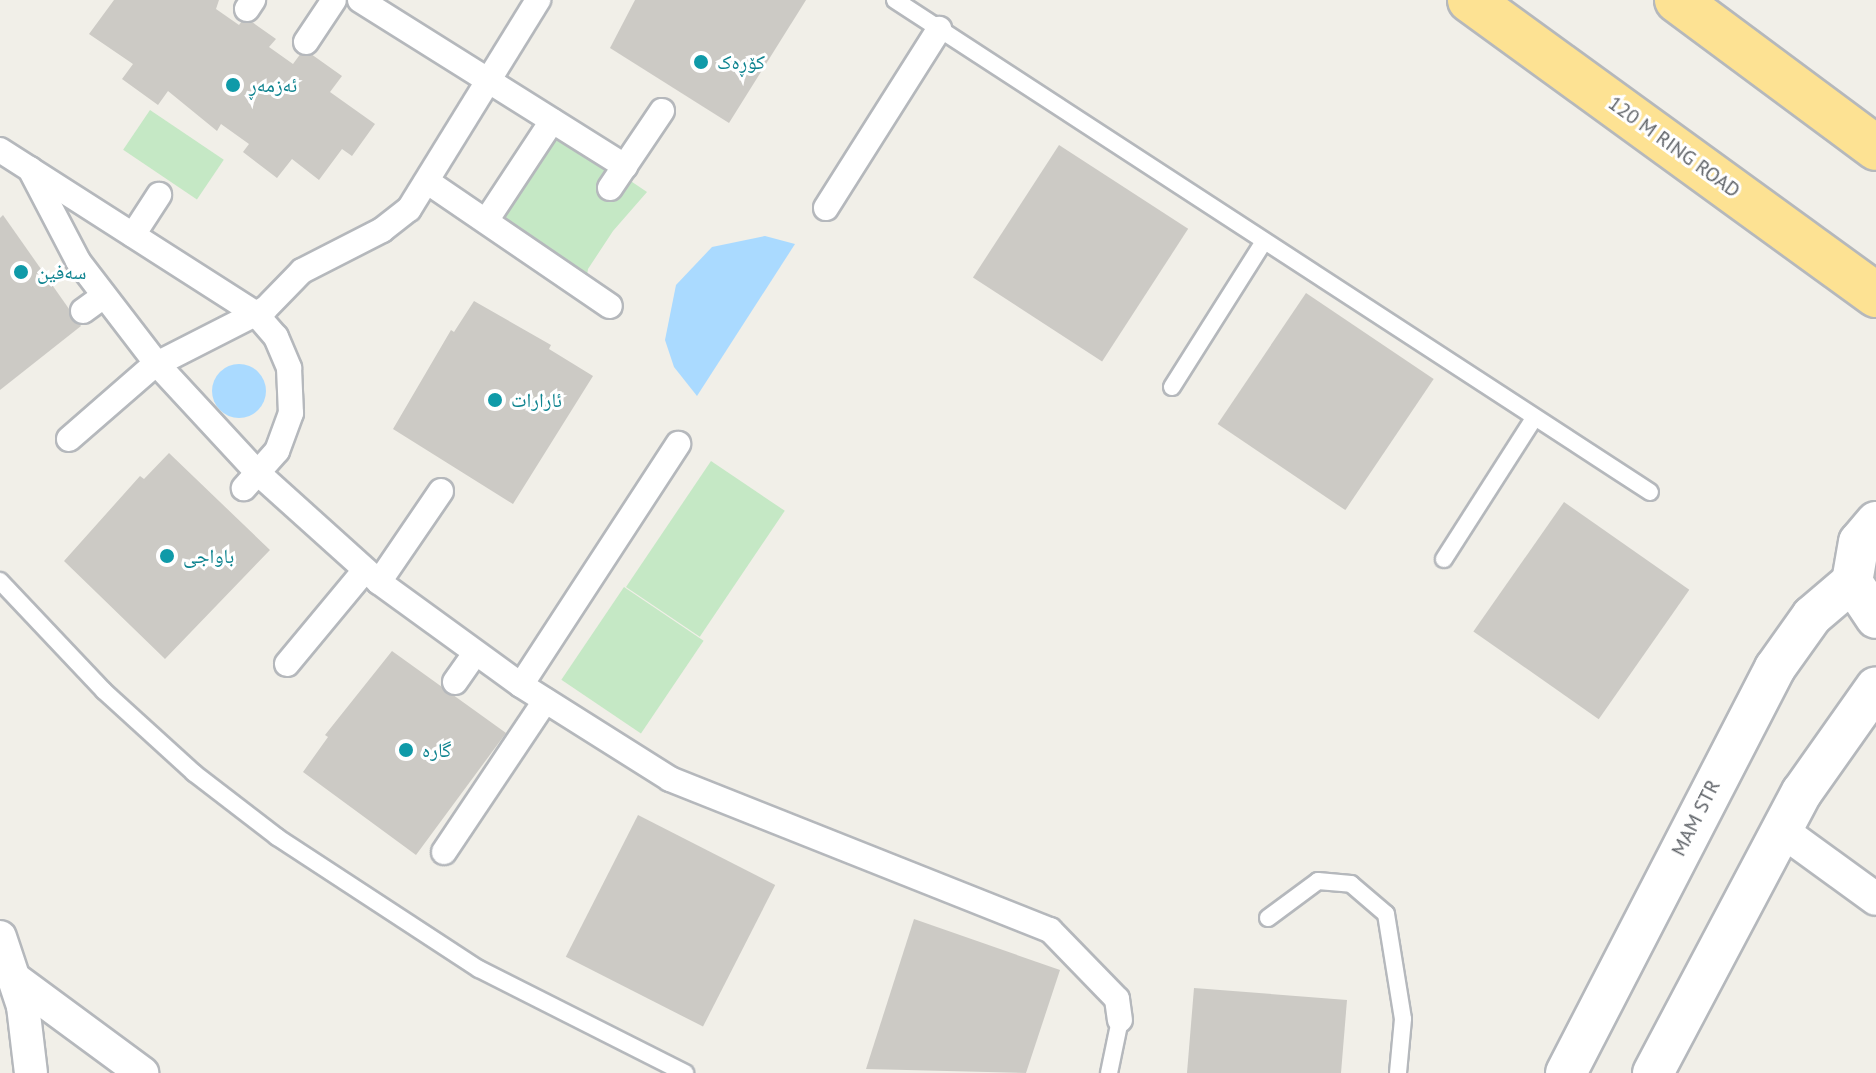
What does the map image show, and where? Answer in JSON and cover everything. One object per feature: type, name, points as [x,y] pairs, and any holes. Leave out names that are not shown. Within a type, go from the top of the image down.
[{"type":"highway","points":[[1459,0],[1527,40]]},
{"type":"highway","name":"120 M RING ROAD","points":[[1470,0],[1875,294]]},
{"type":"highway","points":[[1677,0],[1876,148]]},
{"type":"street","points":[[306,42],[334,0]]},
{"type":"street","points":[[360,0],[625,166]]},
{"type":"street","points":[[69,439],[157,364],[256,314],[302,271],[395,221],[428,182],[486,80],[538,0]]},
{"type":"street","points":[[826,208],[939,29]]},
{"type":"street","points":[[610,188],[662,111]]},
{"type":"street","points":[[486,221],[552,121]]},
{"type":"street","points":[[0,150],[256,314],[284,351],[291,413],[277,451],[251,480]]},
{"type":"street","points":[[30,169],[62,258],[104,296],[251,480],[372,576],[521,685],[670,779],[1050,930],[1117,999],[1120,1020]]},
{"type":"street","points":[[428,182],[610,306]]},
{"type":"street","points":[[133,235],[159,195]]},
{"type":"street","points":[[83,311],[104,296]]},
{"type":"street","points":[[521,685],[678,444]]},
{"type":"street","points":[[287,664],[372,576],[441,491]]},
{"type":"street","points":[[1876,522],[1859,542],[1852,582],[1876,618]]},
{"type":"street","name":"MAM STR","points":[[1566,1073],[1775,668],[1812,616],[1852,582]]},
{"type":"street","points":[[455,682],[475,653]]},
{"type":"street","points":[[1653,1073],[1781,830],[1829,749],[1876,687]]},
{"type":"street","points":[[444,852],[545,701]]},
{"type":"street","points":[[1781,830],[1876,899]]},
{"type":"street","points":[[0,937],[16,980],[31,1073]]},
{"type":"street","points":[[16,980],[142,1073]]},
{"type":"lane","points":[[895,0],[1263,243],[1650,492]]},
{"type":"lane","points":[[1172,387],[1263,243]]},
{"type":"lane","points":[[1444,559],[1534,418]]},
{"type":"lane","points":[[0,581],[104,691],[194,773],[277,837],[479,969],[685,1073]]},
{"type":"lane","points":[[1268,918],[1318,881],[1351,884],[1386,914],[1403,1019],[1398,1073]]},
{"type":"lane","points":[[1109,1073],[1120,1020]]},
{"type":"green space","points":[[150,110],[224,160],[197,200],[123,150]]},
{"type":"green space","points":[[552,128],[647,192],[613,231],[588,269],[586,282],[494,218]]},
{"type":"green space","points":[[711,461],[785,511],[700,637],[626,587]]},
{"type":"green space","points":[[624,587],[704,641],[641,734],[561,680]]},
{"type":"water","points":[[765,236],[795,244],[697,396],[674,367],[665,340],[676,285],[712,247]]},
{"type":"water","points":[[239,364],[258,372],[266,391],[258,410],[239,418],[220,410],[212,391],[220,372]]},
{"type":"building","name":"ئەزمەڕ","points":[[114,0],[219,0],[216,9],[239,25],[245,17],[276,39],[269,47],[293,64],[304,49],[342,76],[330,92],[375,124],[352,156],[342,149],[319,180],[292,159],[277,178],[243,152],[249,144],[221,124],[217,131],[168,91],[158,105],[122,79],[133,64],[89,34]]},
{"type":"building","name":"کۆڕەک","points":[[635,0],[806,0],[729,123],[610,48]]},
{"type":"building","points":[[1059,145],[1188,229],[1102,361],[973,278]]},
{"type":"building","name":"سەفین","points":[[3,215],[81,326],[0,390],[0,218]]},
{"type":"building","points":[[1306,293],[1434,379],[1345,510],[1218,424]]},
{"type":"building","name":"ئارارات","points":[[474,301],[551,345],[549,349],[593,376],[513,504],[393,429],[451,330],[454,332]]},
{"type":"building","name":"باواجی","points":[[169,453],[270,550],[165,659],[64,561],[140,476],[144,479]]},
{"type":"building","points":[[1564,502],[1689,590],[1599,719],[1473,631]]},
{"type":"building","name":"گارە","points":[[392,651],[506,733],[416,855],[303,772],[328,737],[325,735]]},
{"type":"building","points":[[638,815],[775,885],[703,1027],[566,957]]},
{"type":"building","points":[[914,919],[1060,970],[1026,1073],[866,1069]]},
{"type":"building","points":[[1194,988],[1347,1000],[1341,1073],[1187,1073]]},
{"type":"place","name":"کۆڕەک","points":[[701,62]]},
{"type":"place","name":"ئەزمەڕ","points":[[233,85]]},
{"type":"place","name":"سەفین","points":[[21,272]]},
{"type":"place","name":"ئارارات","points":[[495,400]]},
{"type":"place","name":"باواجی","points":[[167,556]]},
{"type":"place","name":"گارە","points":[[406,750]]}]
